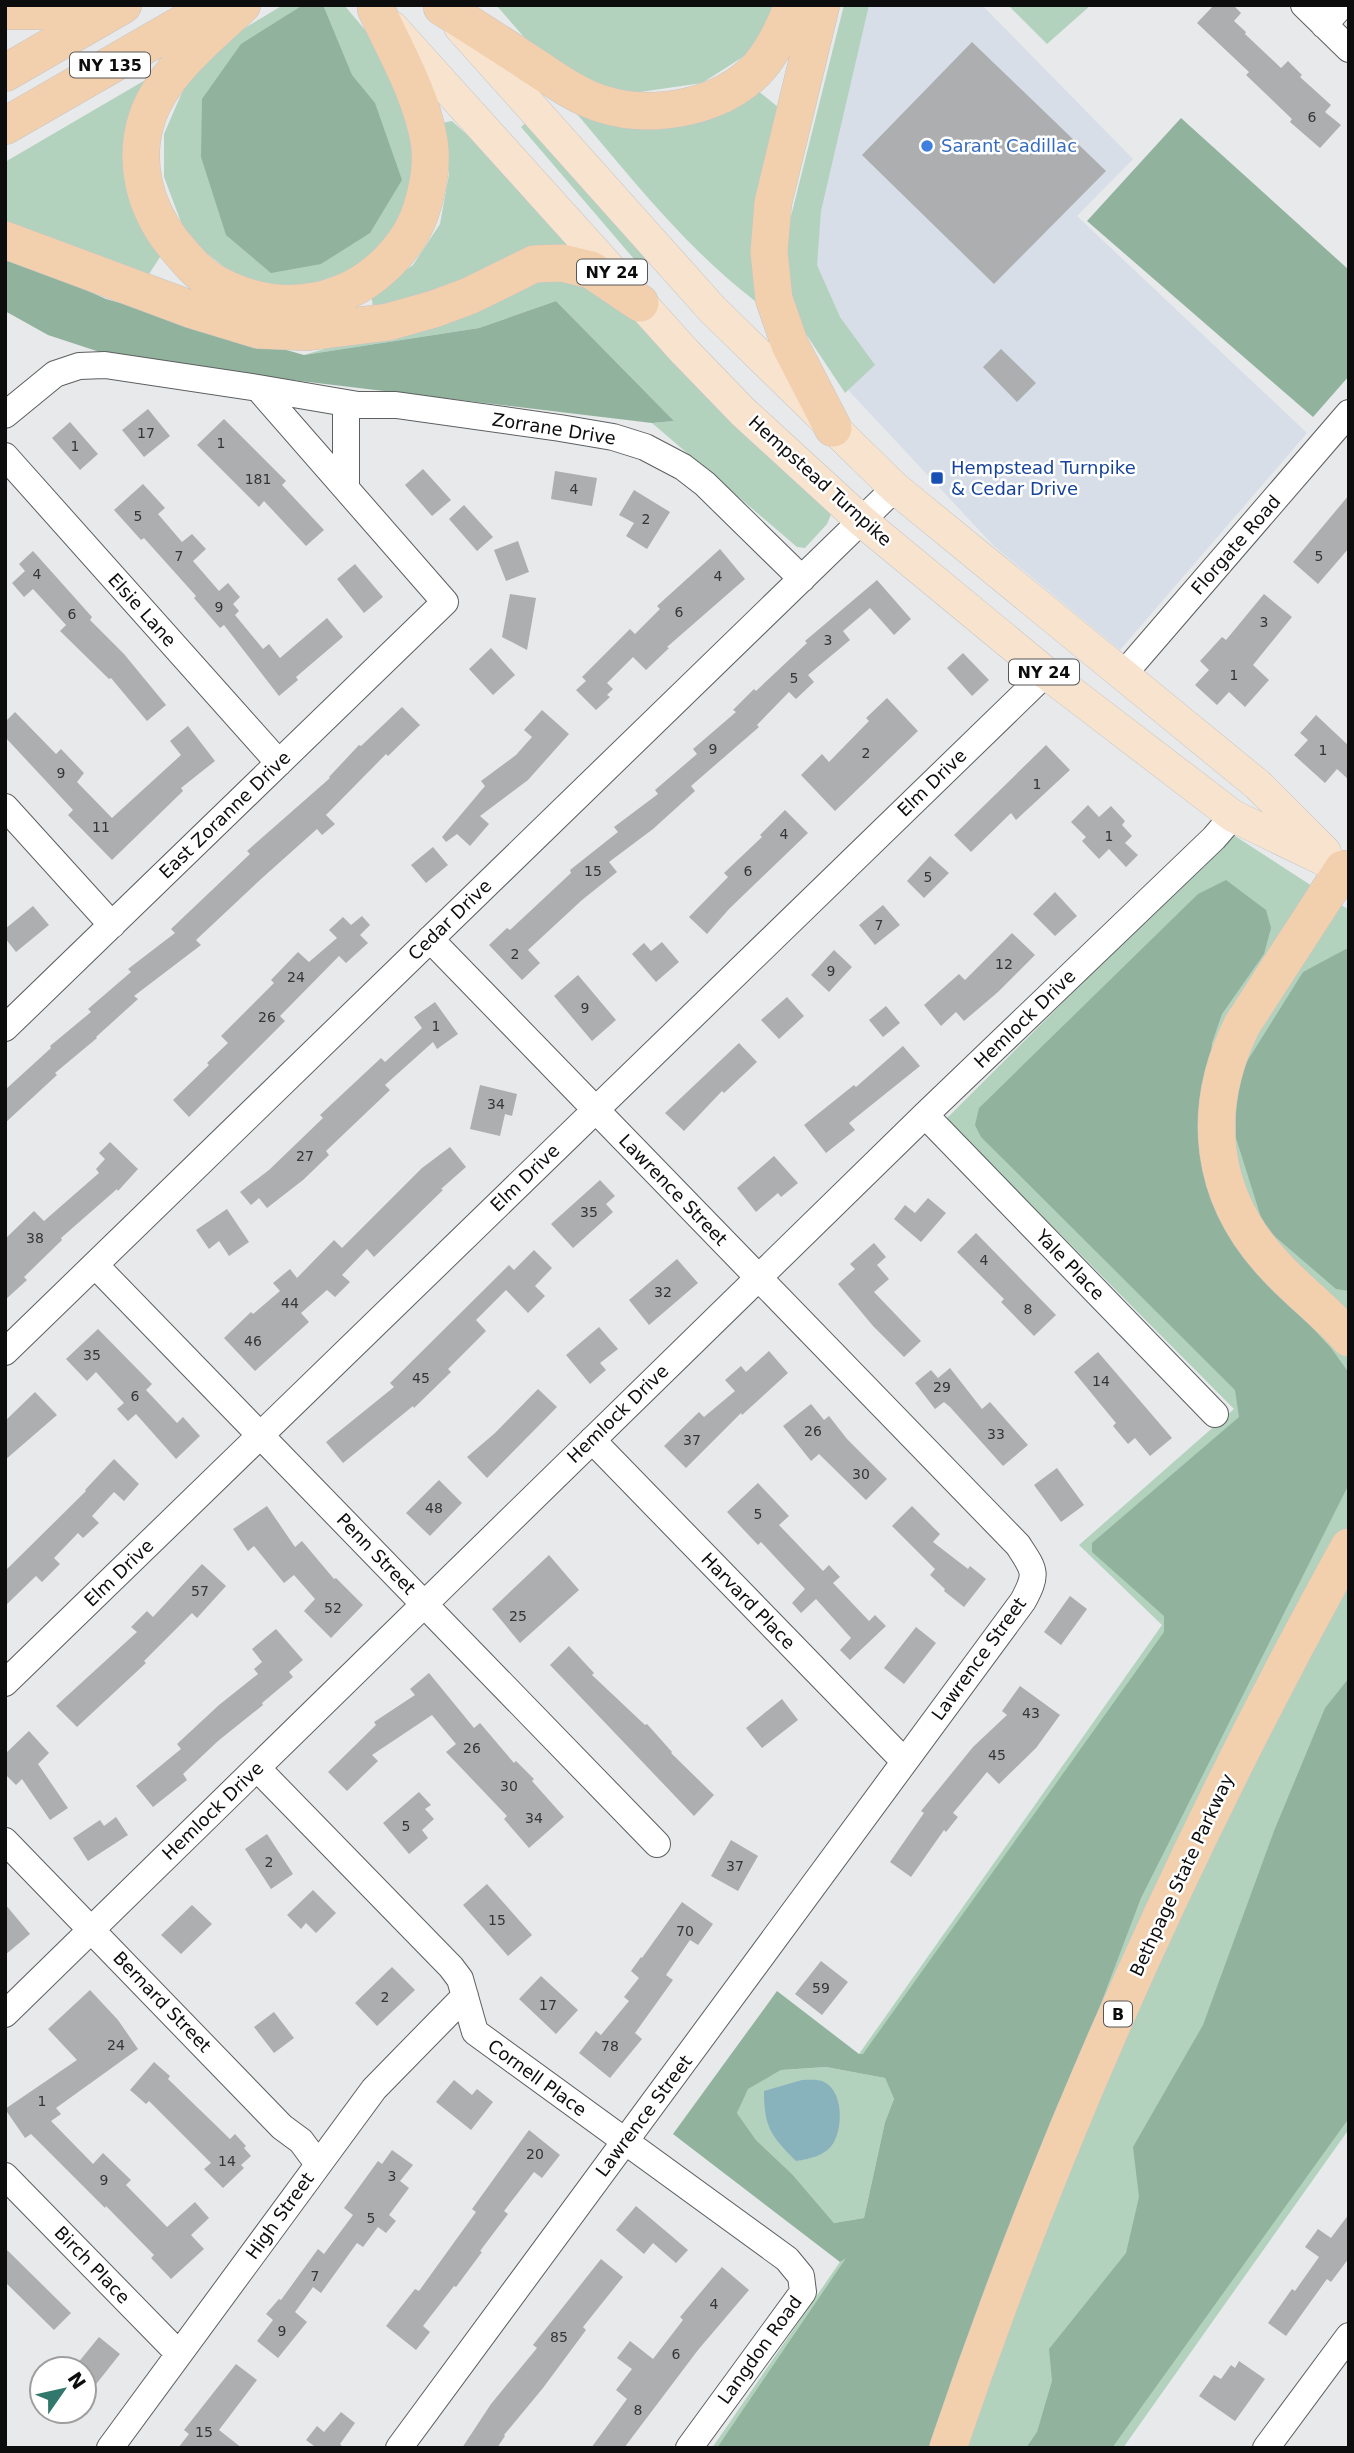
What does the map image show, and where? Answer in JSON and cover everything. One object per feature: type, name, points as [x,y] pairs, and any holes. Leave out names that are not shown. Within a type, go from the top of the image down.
[{"type":"highway","points":[[5,12],[44,11],[64,5]]},
{"type":"highway","name":"NY 135","points":[[5,73],[123,5]]},
{"type":"highway","name":"NY 135","points":[[5,125],[215,5]]},
{"type":"highway","points":[[242,5],[193,50],[168,81],[148,116],[140,153],[146,198],[162,229],[188,261],[211,281],[249,299],[289,304],[321,301],[353,289],[391,262],[415,229],[427,187],[429,144],[418,96],[374,7]]},
{"type":"highway","points":[[441,6],[571,90],[619,108],[656,111],[697,105],[721,95],[757,69],[770,54],[793,5]]},
{"type":"highway","points":[[821,5],[773,203],[769,252],[774,299],[790,345],[833,428]]},
{"type":"highway","points":[[5,240],[190,309],[259,330],[308,332],[388,322],[457,300],[534,264],[562,263],[591,270],[640,303]]},
{"type":"highway","points":[[1347,868],[1242,1025],[1229,1052],[1217,1100],[1217,1145],[1227,1187],[1243,1224],[1275,1267],[1349,1338]]},
{"type":"highway","points":[[1275,1267],[1326,1298],[1349,1308]]},
{"type":"highway","points":[[1322,1596],[1349,1524]]},
{"type":"highway","name":"Bethpage State Parkway","points":[[948,2448],[1014,2266],[1136,1971],[1271,1691],[1349,1547]]},
{"type":"highway","points":[[1322,1596],[1349,1562]]},
{"type":"main road","name":"NY 24","points":[[441,6],[712,309],[895,488],[1258,785],[1347,868]]},
{"type":"main road","name":"Hempstead Turnpike","points":[[374,7],[640,303],[743,412],[862,521],[1046,673],[1233,816],[1347,868]]},
{"type":"main road","points":[[1046,673],[1062,665],[1080,667],[1210,747]]},
{"type":"street","points":[[1304,5],[1333,15],[1349,49]]},
{"type":"street","name":"Zorrane Drive","points":[[5,415],[50,378],[79,366],[105,365],[346,403],[396,405],[613,437],[645,447],[683,467],[705,484],[802,579]]},
{"type":"street","points":[[258,388],[346,488]]},
{"type":"street","points":[[346,403],[346,488]]},
{"type":"street","name":"Florgate Road","points":[[1122,676],[1349,413]]},
{"type":"street","name":"Elsie Lane","points":[[5,456],[279,763]]},
{"type":"street","name":"East Zoranne Drive","points":[[5,1028],[445,602],[346,488]]},
{"type":"street","name":"Cedar Drive","points":[[5,1352],[895,488]]},
{"type":"street","name":"Elm Drive","points":[[5,1683],[1046,673]]},
{"type":"street","points":[[5,807],[112,925]]},
{"type":"street","name":"Hemlock Drive","points":[[5,2014],[925,1115],[1214,838],[1233,816]]},
{"type":"street","name":"Lawrence Street","points":[[399,2448],[797,1911],[1023,1601],[1033,1582],[1032,1567],[1018,1545],[430,939]]},
{"type":"street","name":"Yale Place","points":[[925,1115],[1215,1414]]},
{"type":"street","name":"Penn Street","points":[[95,1265],[657,1844]]},
{"type":"street","name":"Harvard Place","points":[[592,1440],[904,1761]]},
{"type":"street","name":"Cornell Place","points":[[257,1768],[451,1967],[460,1979],[475,2032],[778,2253]]},
{"type":"street","name":"Bernard Street","points":[[5,1841],[282,2127],[301,2141],[318,2164]]},
{"type":"street","name":"High Street","points":[[110,2448],[374,2089],[465,1996]]},
{"type":"street","name":"Birch Place","points":[[5,2176],[179,2354]]},
{"type":"street","name":"Langdon Road","points":[[689,2448],[803,2292],[801,2276],[778,2253]]},
{"type":"street","points":[[1266,2448],[1349,2336]]},
{"type":"shaded area","points":[[854,5],[982,5],[1133,159],[1077,216],[1307,433],[1120,650],[994,546],[849,391],[815,347],[806,251]]},
{"type":"green space","points":[[283,5],[344,5],[398,69],[421,178],[389,245],[351,270],[298,289],[237,277],[187,238],[164,177],[164,134],[184,88],[215,49]]},
{"type":"green space","points":[[303,5],[323,5],[352,75],[375,103],[402,180],[370,233],[321,264],[271,273],[226,235],[201,157],[202,99],[241,44]]},
{"type":"green space","points":[[496,5],[778,5],[746,55],[702,83],[633,93],[583,82],[524,37]]},
{"type":"green space","points":[[844,5],[869,5],[821,211],[817,265],[840,317],[875,365],[845,393],[804,331],[786,276],[787,232]]},
{"type":"green space","points":[[1008,5],[1091,5],[1047,44]]},
{"type":"green space","points":[[159,72],[138,108],[162,254],[147,277],[5,226],[5,162]]},
{"type":"green space","points":[[757,90],[784,112],[766,294],[755,301],[703,256],[679,231],[565,100]]},
{"type":"green space","points":[[1181,118],[1349,270],[1349,376],[1313,417],[1087,221]]},
{"type":"green space","points":[[452,121],[499,164],[582,255],[412,301],[373,306],[371,296],[413,265],[440,224],[449,174],[442,123]]},
{"type":"green space","points":[[528,121],[650,259],[640,266],[521,127]]},
{"type":"green space","points":[[5,258],[26,263],[106,299],[304,355],[479,328],[556,301],[674,421],[652,423],[124,360],[48,335],[5,311]]},
{"type":"green space","points":[[540,270],[611,290],[832,512],[827,524],[805,548],[797,547],[652,423],[674,421],[556,301],[479,328],[304,355],[430,318]]},
{"type":"green space","points":[[1232,834],[1349,910],[1349,2129],[1123,2448],[712,2448],[842,2259],[889,2216],[927,2063],[859,2054],[1162,1625],[1079,1545],[1234,1409],[946,1119]]},
{"type":"green space","points":[[1226,880],[1266,910],[1271,928],[1264,954],[1222,1014],[1212,1043],[1201,1138],[1255,1265],[1331,1348],[1349,1373],[1349,1484],[1141,1898],[932,2448],[717,2448],[846,2258],[840,2262],[673,2134],[777,1991],[859,2054],[863,2054],[1164,1632],[1164,1616],[1092,1552],[1092,1543],[1239,1417],[1235,1390],[981,1137],[975,1125],[979,1108],[1198,894]],"holes":[[[826,2067],[885,2078],[894,2099],[885,2122],[864,2218],[834,2223],[792,2174],[756,2140],[737,2113],[748,2089],[781,2070]]]},
{"type":"green space","points":[[1346,949],[1349,950],[1349,1291],[1336,1289],[1264,1227],[1236,1138],[1236,1079],[1303,972]]},
{"type":"green space","points":[[1349,1678],[1349,2118],[1112,2448],[1026,2448],[1037,2432],[1052,2381],[1049,2349],[1126,2253],[1139,2197],[1133,2147],[1203,2025],[1274,1831],[1325,1708]]},
{"type":"green space","points":[[826,2067],[885,2078],[894,2099],[885,2122],[864,2218],[834,2223],[792,2174],[756,2140],[737,2113],[747,2089],[781,2070]]},
{"type":"water","points":[[802,2080],[819,2080],[830,2087],[838,2101],[840,2118],[837,2135],[827,2150],[818,2156],[796,2161],[780,2145],[771,2130],[765,2114],[764,2091]]},
{"type":"building","points":[[1214,5],[1233,5],[1241,13],[1234,21],[1245,34],[1281,68],[1288,61],[1302,75],[1300,77],[1331,105],[1325,112],[1341,125],[1320,148],[1290,122],[1292,119],[1246,75],[1249,72],[1197,23]]},
{"type":"building","points":[[972,42],[1106,171],[994,284],[862,155]]},
{"type":"building","points":[[1001,349],[1036,383],[1017,402],[983,367]]},
{"type":"building","points":[[148,409],[170,436],[144,457],[122,430]]},
{"type":"building","points":[[224,419],[286,481],[282,485],[324,530],[306,546],[264,501],[259,507],[197,445]]},
{"type":"building","points":[[70,422],[98,454],[80,470],[52,438]]},
{"type":"building","points":[[423,469],[451,500],[432,516],[405,485]]},
{"type":"building","points":[[555,471],[597,478],[592,506],[551,499]]},
{"type":"building","points":[[143,484],[165,508],[158,514],[182,542],[192,534],[206,549],[193,561],[219,591],[228,583],[240,597],[233,604],[239,611],[235,615],[263,649],[269,644],[280,658],[327,618],[343,637],[296,677],[298,680],[279,696],[224,625],[220,628],[194,598],[196,596],[144,538],[141,540],[114,510]]},
{"type":"building","points":[[634,490],[670,512],[647,549],[626,536],[634,523],[619,515]]},
{"type":"building","points":[[1349,495],[1349,548],[1318,584],[1293,562]]},
{"type":"building","points":[[464,505],[493,537],[477,551],[449,519]]},
{"type":"building","points":[[518,541],[529,572],[506,581],[494,550]]},
{"type":"building","points":[[720,549],[745,579],[667,647],[669,648],[646,670],[633,657],[607,683],[613,689],[607,695],[610,697],[596,710],[576,690],[586,681],[582,677],[630,629],[635,634],[660,609],[657,606]]},
{"type":"building","points":[[33,551],[166,705],[147,721],[111,678],[60,631],[66,625],[33,589],[24,597],[12,583],[25,571],[19,564]]},
{"type":"building","points":[[355,564],[383,597],[364,613],[337,579]]},
{"type":"building","points":[[877,580],[911,619],[894,635],[870,608],[843,631],[850,640],[808,675],[814,682],[796,699],[789,692],[757,725],[759,727],[691,786],[695,791],[653,829],[609,862],[617,872],[528,950],[540,963],[522,980],[489,945],[507,928],[510,930],[571,873],[570,870],[618,832],[614,827],[658,794],[655,790],[697,754],[693,749],[736,712],[733,710],[754,689],[756,691],[807,643],[805,641]]},
{"type":"building","points":[[510,594],[536,598],[527,650],[502,637]]},
{"type":"building","points":[[1264,594],[1292,617],[1253,665],[1269,680],[1245,707],[1229,692],[1217,705],[1195,685],[1209,670],[1200,661],[1222,637],[1226,640]]},
{"type":"building","points":[[491,648],[515,675],[493,695],[469,669]]},
{"type":"building","points":[[963,653],[989,680],[972,696],[947,668]]},
{"type":"building","points":[[887,698],[918,731],[835,811],[801,775],[822,754],[829,762],[869,721],[866,718]]},
{"type":"building","points":[[402,707],[420,725],[388,756],[386,754],[326,815],[335,824],[322,835],[317,829],[261,879],[196,940],[201,945],[134,996],[138,999],[55,1073],[57,1075],[5,1123],[5,1090],[51,1048],[50,1046],[91,1012],[88,1009],[131,972],[128,969],[175,933],[171,929],[250,854],[247,851],[330,778],[359,745]]},
{"type":"building","points":[[542,710],[569,734],[528,780],[480,816],[489,824],[470,846],[457,834],[446,842],[442,837],[485,786],[481,781],[516,755],[532,737],[524,730]]},
{"type":"building","points":[[15,712],[56,754],[61,749],[84,773],[77,782],[112,818],[181,755],[170,741],[188,726],[215,761],[181,788],[183,791],[112,860],[68,815],[73,810],[5,737],[5,722]]},
{"type":"building","points":[[1316,715],[1349,746],[1349,780],[1337,769],[1325,783],[1294,755],[1308,740],[1300,733]]},
{"type":"building","points":[[1046,745],[1070,770],[1016,820],[1011,813],[971,852],[954,835]]},
{"type":"building","points":[[1088,805],[1099,817],[1111,806],[1125,821],[1122,825],[1132,836],[1125,843],[1138,855],[1126,867],[1109,849],[1099,859],[1082,841],[1086,837],[1071,822]]},
{"type":"building","points":[[785,810],[808,833],[729,909],[707,934],[689,917],[728,877],[724,873],[762,837],[760,835]]},
{"type":"building","points":[[433,847],[448,865],[426,883],[411,865]]},
{"type":"building","points":[[930,856],[949,873],[924,898],[907,881]]},
{"type":"building","points":[[1055,892],[1077,916],[1055,936],[1033,914]]},
{"type":"building","points":[[883,905],[900,925],[875,945],[859,925]]},
{"type":"building","points":[[33,906],[49,925],[16,952],[5,938],[5,929]]},
{"type":"building","points":[[362,916],[370,925],[360,935],[368,943],[346,963],[339,956],[280,1016],[285,1021],[189,1117],[173,1100],[228,1043],[221,1036],[274,983],[271,980],[298,952],[309,962],[337,938],[329,930],[343,917],[351,925]]},
{"type":"building","points":[[1012,933],[1035,955],[964,1021],[956,1012],[941,1026],[924,1005],[959,974],[965,980]]},
{"type":"building","points":[[662,942],[679,962],[656,982],[632,954],[644,943],[651,951]]},
{"type":"building","points":[[834,950],[852,967],[829,992],[811,975]]},
{"type":"building","points":[[578,975],[616,1020],[592,1041],[554,996]]},
{"type":"building","points":[[787,997],[804,1016],[779,1039],[761,1020]]},
{"type":"building","points":[[435,1002],[458,1034],[437,1049],[433,1042],[385,1085],[390,1090],[326,1151],[329,1155],[303,1180],[267,1208],[259,1198],[251,1205],[240,1192],[269,1170],[323,1118],[320,1115],[381,1058],[385,1062],[422,1028],[414,1017]]},
{"type":"building","points":[[886,1006],[900,1023],[883,1037],[869,1020]]},
{"type":"building","points":[[739,1043],[757,1062],[724,1093],[722,1091],[684,1131],[665,1113]]},
{"type":"building","points":[[903,1046],[920,1066],[849,1123],[855,1130],[826,1153],[804,1125],[854,1085],[856,1087]]},
{"type":"building","points":[[480,1085],[517,1094],[512,1116],[505,1114],[500,1136],[470,1129]]},
{"type":"building","points":[[110,1142],[138,1169],[118,1191],[117,1189],[61,1238],[62,1240],[24,1277],[27,1280],[5,1300],[5,1239],[34,1211],[44,1221],[99,1173],[96,1169],[105,1159],[99,1153]]},
{"type":"building","points":[[450,1147],[466,1167],[374,1257],[367,1249],[342,1275],[350,1282],[335,1297],[327,1290],[301,1313],[309,1322],[255,1371],[224,1338],[251,1312],[253,1314],[280,1291],[273,1283],[290,1269],[297,1278],[334,1240],[342,1248],[422,1168]]},
{"type":"building","points":[[774,1156],[798,1183],[781,1197],[778,1193],[756,1212],[737,1188]]},
{"type":"building","points":[[600,1180],[615,1196],[606,1204],[613,1212],[573,1248],[551,1224]]},
{"type":"building","points":[[928,1198],[946,1213],[921,1242],[894,1219],[905,1205],[915,1213]]},
{"type":"building","points":[[227,1209],[249,1242],[229,1256],[219,1241],[209,1249],[196,1230]]},
{"type":"building","points":[[976,1233],[1056,1315],[1034,1336],[1001,1302],[1004,1299],[957,1252]]},
{"type":"building","points":[[874,1243],[886,1257],[877,1265],[889,1279],[874,1292],[921,1341],[904,1357],[873,1326],[838,1284],[855,1269],[850,1264]]},
{"type":"building","points":[[534,1250],[552,1268],[535,1286],[545,1296],[528,1313],[506,1290],[476,1320],[486,1331],[448,1369],[451,1372],[414,1408],[413,1406],[343,1463],[326,1442],[394,1387],[390,1383],[509,1265],[514,1270]]},
{"type":"building","points":[[677,1259],[698,1283],[649,1325],[629,1300]]},
{"type":"building","points":[[599,1327],[618,1349],[600,1363],[606,1370],[590,1384],[566,1355]]},
{"type":"building","points":[[98,1329],[152,1384],[146,1390],[177,1423],[183,1417],[200,1436],[176,1459],[136,1414],[128,1421],[117,1409],[124,1403],[96,1372],[87,1381],[66,1359]]},
{"type":"building","points":[[769,1351],[788,1373],[742,1415],[741,1413],[686,1468],[664,1446],[699,1412],[704,1417],[735,1391],[725,1380],[741,1366],[746,1372]]},
{"type":"building","points":[[1098,1352],[1172,1438],[1150,1456],[1135,1438],[1128,1444],[1113,1426],[1116,1423],[1074,1372]]},
{"type":"building","points":[[950,1368],[982,1409],[990,1402],[1028,1445],[1003,1466],[950,1407],[944,1402],[935,1409],[915,1383],[931,1370],[938,1378]]},
{"type":"building","points":[[538,1389],[557,1407],[487,1478],[467,1457]]},
{"type":"building","points":[[35,1392],[57,1415],[5,1460],[5,1421]]},
{"type":"building","points":[[811,1404],[824,1420],[829,1416],[847,1439],[887,1479],[866,1500],[819,1454],[811,1461],[783,1426]]},
{"type":"building","points":[[114,1459],[139,1484],[124,1501],[114,1492],[92,1516],[99,1523],[83,1538],[78,1533],[54,1558],[60,1564],[42,1582],[36,1576],[5,1606],[5,1571],[86,1491]]},
{"type":"building","points":[[1057,1468],[1084,1505],[1061,1522],[1034,1485]]},
{"type":"building","points":[[439,1480],[462,1503],[430,1536],[406,1513]]},
{"type":"building","points":[[758,1483],[789,1516],[779,1525],[823,1571],[829,1565],[840,1577],[833,1583],[869,1621],[875,1615],[886,1626],[850,1660],[840,1650],[851,1638],[816,1599],[801,1613],[792,1603],[805,1589],[761,1542],[758,1545],[727,1512]]},
{"type":"building","points":[[267,1506],[295,1547],[302,1541],[334,1579],[363,1605],[331,1638],[304,1611],[315,1599],[294,1575],[284,1583],[254,1546],[248,1551],[233,1529]]},
{"type":"building","points":[[912,1506],[940,1534],[933,1542],[968,1569],[970,1566],[986,1579],[964,1607],[944,1591],[930,1575],[935,1569],[892,1526]]},
{"type":"building","points":[[549,1555],[579,1590],[520,1643],[492,1609]]},
{"type":"building","points":[[202,1564],[226,1586],[197,1618],[192,1613],[144,1661],[146,1663],[77,1727],[56,1706],[137,1632],[131,1627],[147,1611],[153,1617]]},
{"type":"building","points":[[1070,1596],[1087,1609],[1061,1645],[1044,1632]]},
{"type":"building","points":[[916,1627],[936,1643],[904,1684],[884,1668]]},
{"type":"building","points":[[276,1629],[303,1660],[289,1672],[293,1677],[218,1741],[183,1774],[187,1780],[153,1807],[136,1786],[181,1749],[177,1744],[219,1705],[258,1674],[254,1669],[262,1662],[252,1649]]},
{"type":"building","points":[[569,1646],[594,1673],[592,1675],[647,1724],[671,1753],[714,1795],[694,1816],[550,1665]]},
{"type":"building","points":[[429,1673],[474,1728],[480,1723],[514,1763],[516,1761],[534,1779],[532,1781],[564,1817],[529,1848],[504,1819],[507,1816],[446,1752],[456,1744],[432,1715],[372,1755],[378,1761],[347,1791],[328,1772],[376,1725],[374,1722],[415,1695],[410,1689]]},
{"type":"building","points":[[1020,1686],[1060,1715],[1036,1748],[999,1784],[987,1772],[953,1813],[958,1817],[946,1832],[944,1830],[911,1877],[890,1862],[924,1813],[921,1811],[973,1747],[1007,1715],[1002,1711]]},
{"type":"building","points":[[782,1699],[798,1720],[762,1748],[746,1728]]},
{"type":"building","points":[[29,1731],[49,1753],[38,1764],[68,1808],[50,1820],[22,1779],[16,1785],[5,1774],[5,1754]]},
{"type":"building","points":[[419,1792],[431,1805],[425,1809],[434,1819],[422,1830],[428,1838],[409,1854],[383,1823]]},
{"type":"building","points":[[116,1817],[128,1835],[88,1861],[73,1838],[100,1820],[104,1826]]},
{"type":"building","points":[[267,1834],[293,1874],[271,1889],[245,1849]]},
{"type":"building","points":[[731,1840],[758,1856],[738,1891],[711,1876]]},
{"type":"building","points":[[487,1884],[532,1935],[508,1956],[463,1905]]},
{"type":"building","points":[[313,1890],[336,1913],[316,1933],[306,1923],[301,1929],[287,1915]]},
{"type":"building","points":[[682,1902],[713,1924],[698,1945],[690,1940],[666,1975],[673,1980],[635,2033],[642,2039],[610,2078],[579,2053],[596,2031],[601,2035],[629,2001],[624,1997],[639,1978],[631,1971]]},
{"type":"building","points":[[5,1904],[30,1934],[5,1955]]},
{"type":"building","points":[[192,1905],[212,1924],[181,1954],[161,1935]]},
{"type":"building","points":[[821,1961],[848,1982],[822,2015],[795,1994]]},
{"type":"building","points":[[392,1967],[415,1990],[377,2026],[355,2003]]},
{"type":"building","points":[[541,1976],[578,2010],[556,2034],[519,1999]]},
{"type":"building","points":[[90,1990],[118,2020],[138,2049],[56,2108],[61,2114],[51,2121],[93,2164],[103,2153],[131,2180],[126,2185],[167,2227],[195,2202],[209,2218],[191,2235],[204,2249],[171,2279],[151,2258],[154,2255],[106,2206],[105,2208],[31,2134],[25,2138],[5,2109],[77,2060],[48,2029]]},
{"type":"building","points":[[274,2012],[294,2038],[274,2053],[254,2027]]},
{"type":"building","points":[[154,2062],[230,2139],[235,2134],[246,2146],[244,2148],[251,2156],[241,2165],[244,2168],[223,2188],[204,2169],[211,2163],[149,2101],[146,2104],[130,2090]]},
{"type":"building","points":[[454,2080],[472,2095],[477,2089],[493,2102],[471,2130],[436,2102]]},
{"type":"building","points":[[529,2130],[560,2155],[542,2178],[534,2172],[504,2211],[508,2214],[480,2251],[482,2252],[423,2326],[430,2332],[416,2350],[386,2326],[415,2289],[419,2291],[476,2212],[472,2209]]},
{"type":"building","points":[[392,2150],[413,2165],[400,2181],[409,2188],[389,2215],[396,2221],[386,2233],[378,2227],[363,2247],[357,2243],[321,2293],[313,2287],[295,2312],[307,2322],[278,2358],[257,2341],[273,2320],[266,2314],[281,2300],[318,2249],[324,2254],[353,2215],[344,2208],[378,2161],[382,2164]]},
{"type":"building","points":[[636,2206],[688,2250],[676,2263],[653,2243],[644,2254],[616,2230]]},
{"type":"building","points":[[1349,2214],[1349,2258],[1331,2282],[1327,2279],[1286,2336],[1268,2323],[1319,2257],[1305,2247],[1318,2229],[1331,2238]]},
{"type":"building","points":[[5,2248],[71,2313],[54,2330],[5,2282]]},
{"type":"building","points":[[601,2259],[623,2277],[583,2327],[586,2330],[504,2435],[497,2448],[462,2448],[491,2404],[537,2348],[533,2345]]},
{"type":"building","points":[[722,2267],[749,2290],[698,2350],[624,2448],[591,2448],[627,2399],[616,2390],[632,2369],[617,2358],[630,2341],[653,2359],[683,2320],[680,2317]]},
{"type":"building","points":[[99,2337],[120,2354],[98,2382],[98,2355],[84,2355]]},
{"type":"building","points":[[1239,2361],[1265,2379],[1235,2421],[1199,2396],[1214,2375],[1221,2379],[1231,2365],[1235,2368]]},
{"type":"building","points":[[236,2364],[257,2380],[219,2430],[242,2448],[178,2448],[189,2434],[184,2430]]},
{"type":"building","points":[[341,2412],[355,2423],[340,2444],[344,2448],[312,2448],[314,2446],[306,2440],[317,2426],[324,2432]]},
{"type":"place","name":"Sarant Cadillac","points":[[927,146]]},
{"type":"place","name":"Hempstead Turnpike & Cedar Drive","points":[[937,478]]}]
